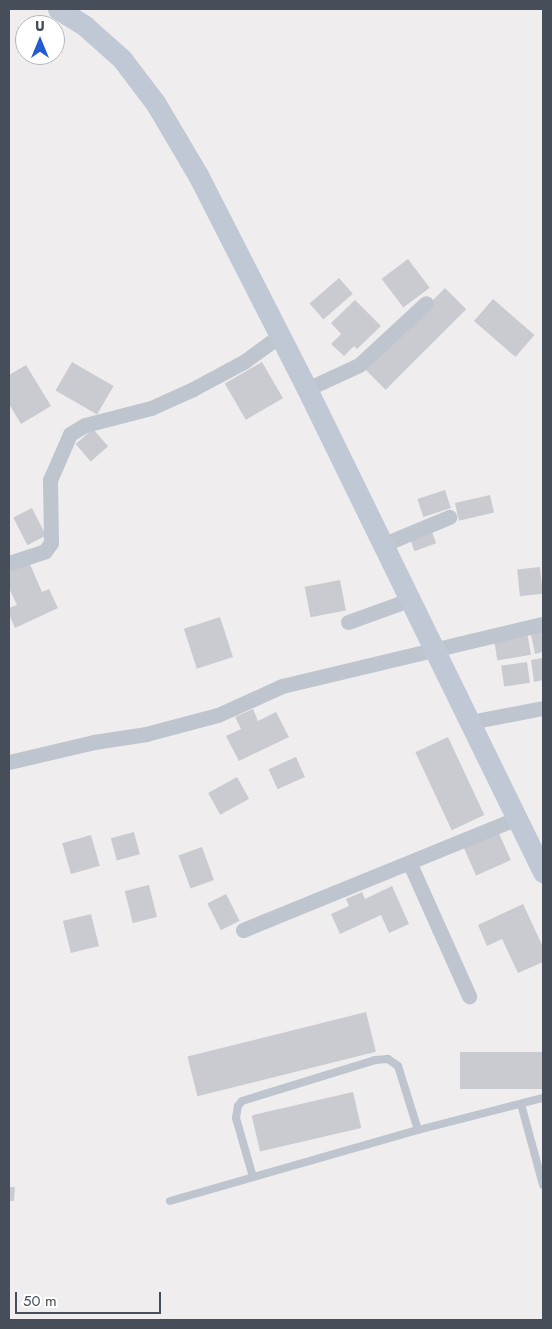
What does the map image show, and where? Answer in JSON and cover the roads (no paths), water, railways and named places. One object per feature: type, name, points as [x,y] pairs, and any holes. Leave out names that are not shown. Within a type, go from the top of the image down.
[{"type":"street","points":[[58,9],[86,26],[122,59],[156,104],[198,175],[307,389],[432,650],[470,722],[543,872]]},
{"type":"street","points":[[307,389],[359,365],[426,302]]},
{"type":"street","points":[[9,563],[45,551],[51,544],[50,480],[70,434],[85,425],[151,408],[193,389],[245,361],[279,336]]},
{"type":"street","points":[[382,545],[449,518]]},
{"type":"street","points":[[348,622],[409,600]]},
{"type":"street","points":[[9,762],[94,742],[146,734],[218,715],[282,686],[543,624]]},
{"type":"street","points":[[470,722],[543,708]]},
{"type":"street","points":[[244,930],[410,864],[517,818]]},
{"type":"street","points":[[410,864],[469,996]]},
{"type":"lane","points":[[253,1177],[236,1118],[238,1106],[242,1101],[375,1060],[388,1058],[398,1066],[418,1130]]},
{"type":"lane","points":[[170,1201],[418,1130],[543,1098]]},
{"type":"lane","points":[[521,1104],[543,1185]]}]
